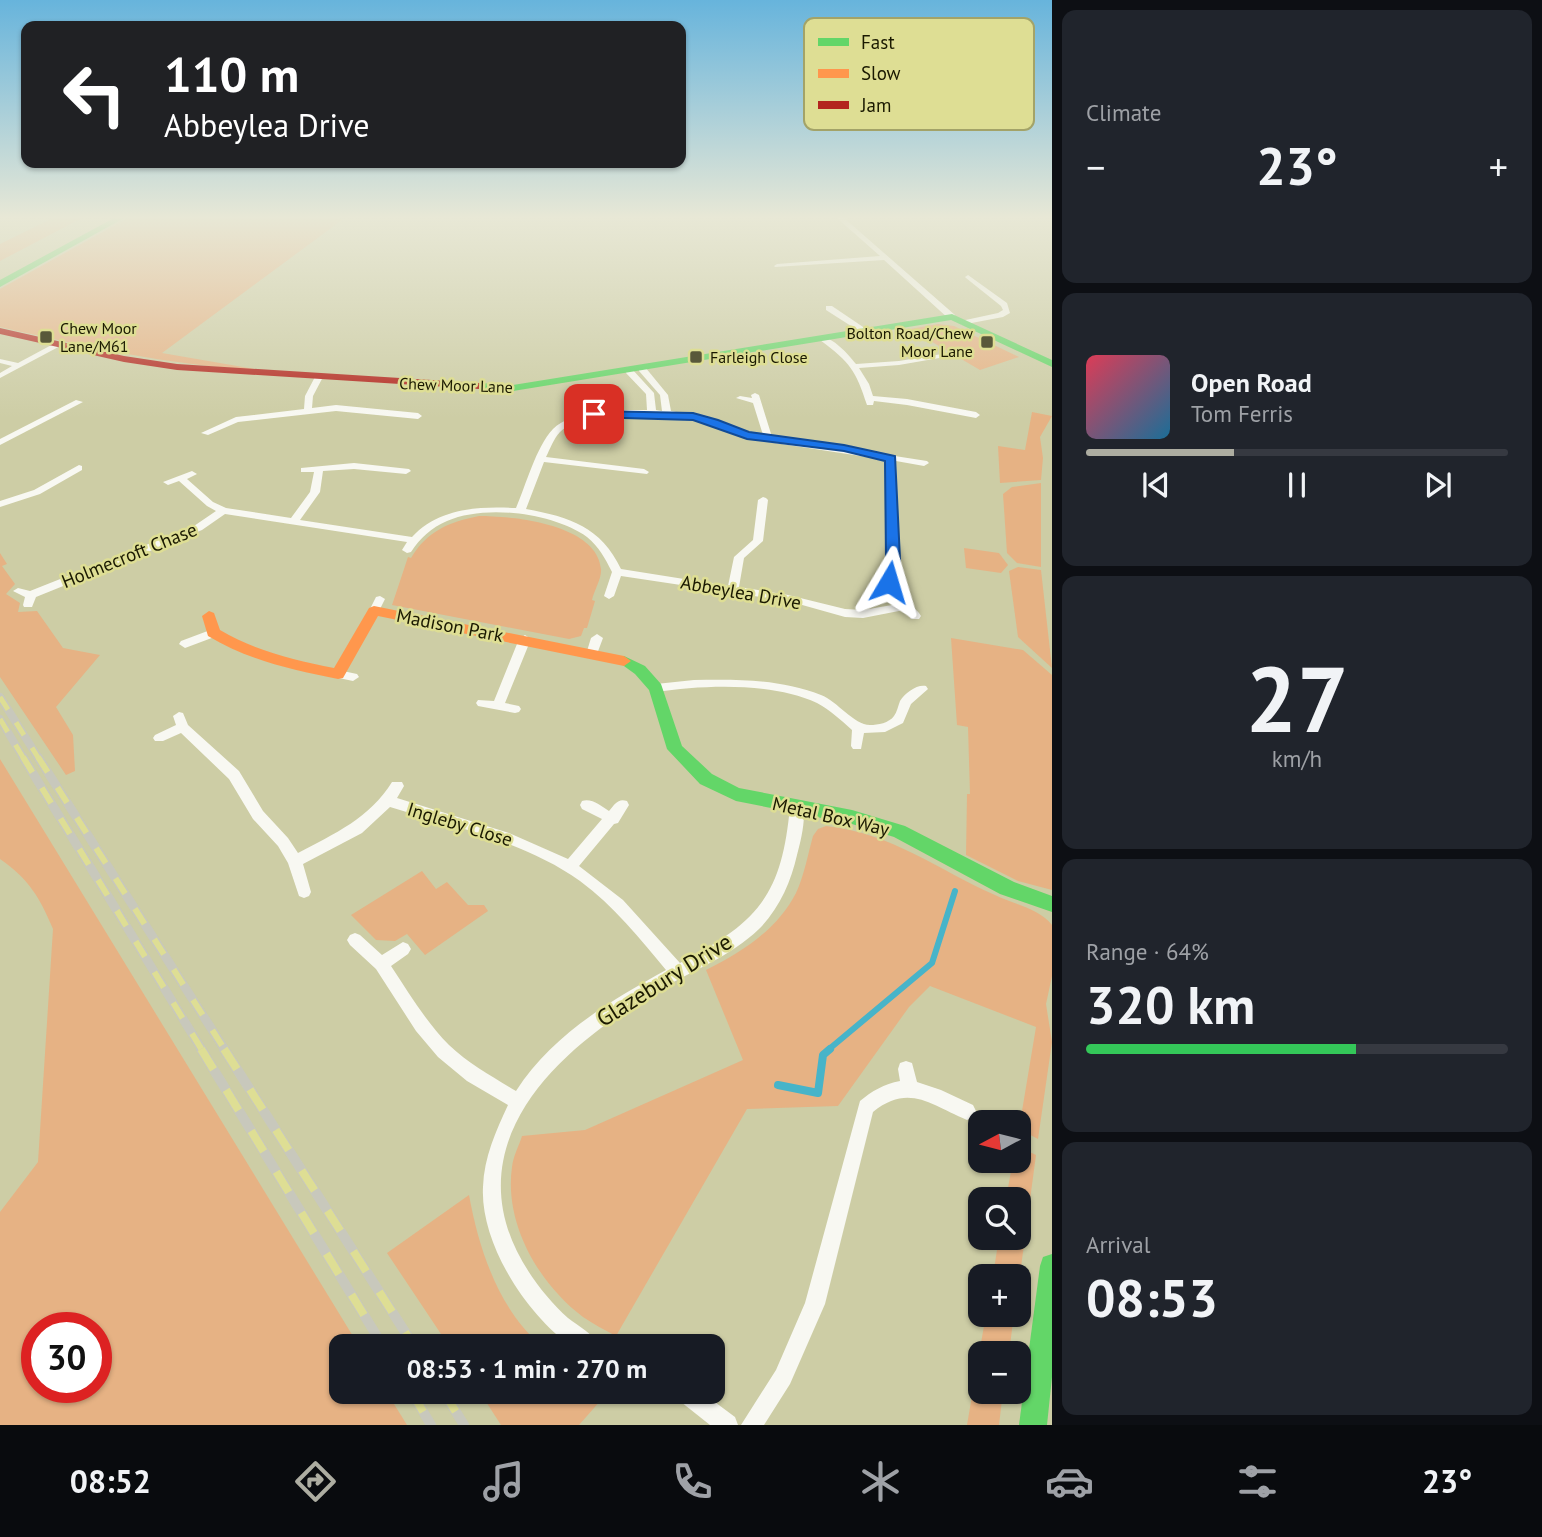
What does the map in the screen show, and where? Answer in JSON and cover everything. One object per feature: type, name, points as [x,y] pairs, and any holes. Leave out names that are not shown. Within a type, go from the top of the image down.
[{"type":"main road","name":"Chew Moor Lane","points":[[0,331],[177,367],[501,389],[636,370],[865,331],[958,320]]},
{"type":"main road","points":[[958,320],[1029,355],[1052,362]]},
{"type":"main road","name":"Madison Park","points":[[213,633],[241,652],[256,657],[346,675],[377,605],[525,639],[595,644],[629,663],[656,688]]},
{"type":"main road","points":[[209,615],[213,633]]},
{"type":"main road","name":"Metal Box Way","points":[[656,688],[675,750],[693,769],[721,788],[752,798],[852,817],[899,831],[1007,888],[1052,904]]},
{"type":"main road","points":[[1033,1425],[1052,1266]]},
{"type":"street","points":[[917,284],[958,320],[1004,313],[1006,307],[979,284]]},
{"type":"street","points":[[829,307],[865,331]]},
{"type":"street","points":[[823,338],[854,366],[863,379],[870,400],[907,401],[976,415]]},
{"type":"street","points":[[0,376],[60,344]]},
{"type":"street","points":[[854,366],[945,355]]},
{"type":"street","points":[[0,361],[20,366]]},
{"type":"street","points":[[636,370],[650,393],[652,414]]},
{"type":"street","points":[[636,370],[664,395],[667,415]]},
{"type":"street","points":[[308,411],[309,396],[319,377]]},
{"type":"street","points":[[740,398],[756,398],[768,438]]},
{"type":"street","points":[[0,442],[79,402]]},
{"type":"street","points":[[215,437],[200,431],[236,420],[308,411],[351,408],[418,416]]},
{"type":"street","points":[[64,410],[77,414]]},
{"type":"street","points":[[609,596],[617,572],[608,552],[581,529],[560,520],[520,511],[555,432],[570,421],[606,413],[703,418],[738,434],[844,448],[924,463]]},
{"type":"street","points":[[542,458],[644,473]]},
{"type":"street","points":[[891,458],[893,559],[889,582],[915,616]]},
{"type":"street","points":[[304,470],[354,466],[406,471]]},
{"type":"street","points":[[0,504],[37,492],[78,468]]},
{"type":"street","points":[[293,522],[315,492],[319,468]]},
{"type":"street","points":[[168,482],[192,474]]},
{"type":"street","name":"Holmecroft Chase","points":[[181,478],[209,504],[223,512],[293,522],[410,545],[431,525],[450,516],[479,510],[520,511]]},
{"type":"street","points":[[733,589],[739,557],[758,541],[763,499]]},
{"type":"street","name":"Holmecroft Chase","points":[[18,591],[30,600],[198,528],[223,512]]},
{"type":"street","name":"Abbeylea Drive","points":[[617,572],[788,598],[845,613],[863,614],[906,606]]},
{"type":"street","points":[[185,644],[213,633]]},
{"type":"street","name":"Madison Park","points":[[498,706],[525,639]]},
{"type":"street","points":[[656,688],[712,683],[795,692],[831,705],[858,728],[876,729],[899,720],[909,698],[922,689]]},
{"type":"street","points":[[482,702],[515,709]]},
{"type":"street","points":[[159,738],[181,721],[234,775],[258,815],[283,842],[295,861],[304,892]]},
{"type":"street","points":[[857,746],[858,728]]},
{"type":"street","name":"Ingleby Close","points":[[295,861],[357,829],[388,801],[397,786]]},
{"type":"street","name":"Ingleby Close","points":[[388,801],[498,833],[569,868],[607,895],[678,972]]},
{"type":"street","points":[[586,805],[613,819]]},
{"type":"street","points":[[569,868],[613,819],[622,805]]},
{"type":"street","name":"Glazebury Drive","points":[[570,1334],[525,1283],[496,1223],[492,1193],[494,1162],[517,1101],[551,1056],[604,1015],[723,947],[761,916],[785,875],[794,845],[797,806]]},
{"type":"street","points":[[355,940],[382,964],[422,1026],[444,1051],[473,1075],[517,1101]]},
{"type":"street","points":[[382,964],[403,950]]},
{"type":"street","points":[[906,1069],[910,1089]]},
{"type":"street","points":[[752,1425],[783,1377],[815,1304],[866,1107],[876,1097],[888,1091],[910,1089],[927,1093],[967,1111]]},
{"type":"street","points":[[700,1404],[727,1425]]},
{"type":"shaded area","points":[[8,284],[255,284],[162,353],[261,370],[161,360],[0,327],[0,289]]},
{"type":"shaded area","points":[[938,324],[954,326],[1019,357],[980,370],[910,329]]},
{"type":"shaded area","points":[[1032,412],[1052,416],[1040,437],[1043,458],[1041,480],[1000,483],[998,446],[1025,450]]},
{"type":"shaded area","points":[[1041,483],[1041,567],[1017,563],[1007,553],[1003,494],[1012,487]]},
{"type":"shaded area","points":[[479,516],[511,518],[551,526],[569,532],[585,542],[596,554],[601,569],[600,576],[587,628],[584,628],[581,636],[569,639],[392,605],[408,557],[411,558],[424,541],[440,529]]},
{"type":"shaded area","points":[[964,548],[999,553],[1008,565],[1001,573],[966,568]]},
{"type":"shaded area","points":[[0,553],[7,564],[2,566],[15,584],[6,594],[20,603],[18,612],[37,611],[63,648],[100,655],[56,707],[73,735],[75,771],[66,775],[0,677]]},
{"type":"shaded area","points":[[1018,567],[1041,570],[1052,668],[1018,637],[1009,571]]},
{"type":"shaded area","points":[[951,638],[1023,650],[1052,675],[1052,890],[1018,881],[966,855],[967,794],[970,794],[968,727],[957,725]]},
{"type":"shaded area","points":[[0,759],[352,1334],[329,1334],[329,1404],[394,1404],[407,1425],[0,1425],[0,1212],[38,1162],[53,929],[32,890],[19,874],[0,859]]},
{"type":"shaded area","points":[[826,826],[850,830],[893,844],[1033,911],[1052,925],[1052,976],[1046,1004],[1052,1042],[1038,1139],[1031,1135],[1031,1110],[1022,1110],[1036,1027],[930,986],[909,1007],[838,1106],[747,1109],[617,1334],[612,1334],[587,1320],[567,1303],[552,1287],[528,1250],[513,1209],[511,1188],[513,1163],[522,1136],[585,1130],[743,1060],[706,970],[757,939],[779,918],[796,893],[813,836],[818,829]]},
{"type":"shaded area","points":[[422,871],[436,889],[447,882],[468,905],[484,905],[488,911],[425,955],[407,934],[395,941],[376,940],[351,915]]},
{"type":"shaded area","points":[[1031,1153],[1036,1155],[1031,1192],[1031,1187],[1008,1187],[1011,1173],[1031,1173]]},
{"type":"shaded area","points":[[469,1195],[478,1236],[493,1277],[513,1314],[530,1334],[441,1334],[387,1253]]},
{"type":"shaded area","points":[[997,1250],[1023,1250],[1021,1264],[995,1264]]},
{"type":"shaded area","points":[[984,1327],[1012,1327],[1011,1341],[981,1341]]},
{"type":"shaded area","points":[[487,1404],[598,1404],[579,1425],[501,1425]]},
{"type":"shaded area","points":[[971,1404],[1001,1404],[999,1425],[967,1425]]},
{"type":"waterway","points":[[828,1050],[932,963],[955,891]]},
{"type":"waterway","points":[[778,1085],[818,1093],[823,1055],[830,1049]]},
{"type":"railway","points":[[0,697],[39,759]]},
{"type":"railway","points":[[0,719],[24,759]]},
{"type":"railway","points":[[23,757],[202,1050]]},
{"type":"railway","points":[[38,757],[225,1050]]},
{"type":"railway","points":[[201,1049],[376,1334]]},
{"type":"railway","points":[[224,1049],[406,1334]]},
{"type":"railway","points":[[419,1404],[431,1425]]},
{"type":"railway","points":[[451,1404],[464,1425]]},
{"type":"traffic: fast","points":[[479,386],[513,388],[952,317],[1052,364]]},
{"type":"traffic: fast","points":[[624,661],[640,670],[656,688],[675,749],[706,779],[736,794],[852,817],[899,831],[1007,888],[1052,904]]},
{"type":"traffic: fast","points":[[1033,1425],[1052,1266]]},
{"type":"traffic: slow","points":[[209,616],[213,633],[243,649],[274,660],[338,674],[374,611],[624,661]]},
{"type":"traffic: jam","points":[[0,331],[124,359],[177,367],[479,386]]},
{"type":"place","name":"Chew Moor Lane/M61","points":[[46,337]]},
{"type":"place","name":"Bolton Road/Chew Moor Lane","points":[[987,342]]},
{"type":"place","name":"Farleigh Close","points":[[696,357]]},
{"type":"route","points":[[594,414],[703,418],[747,436],[844,448],[891,458],[893,559],[889,582]]}]
